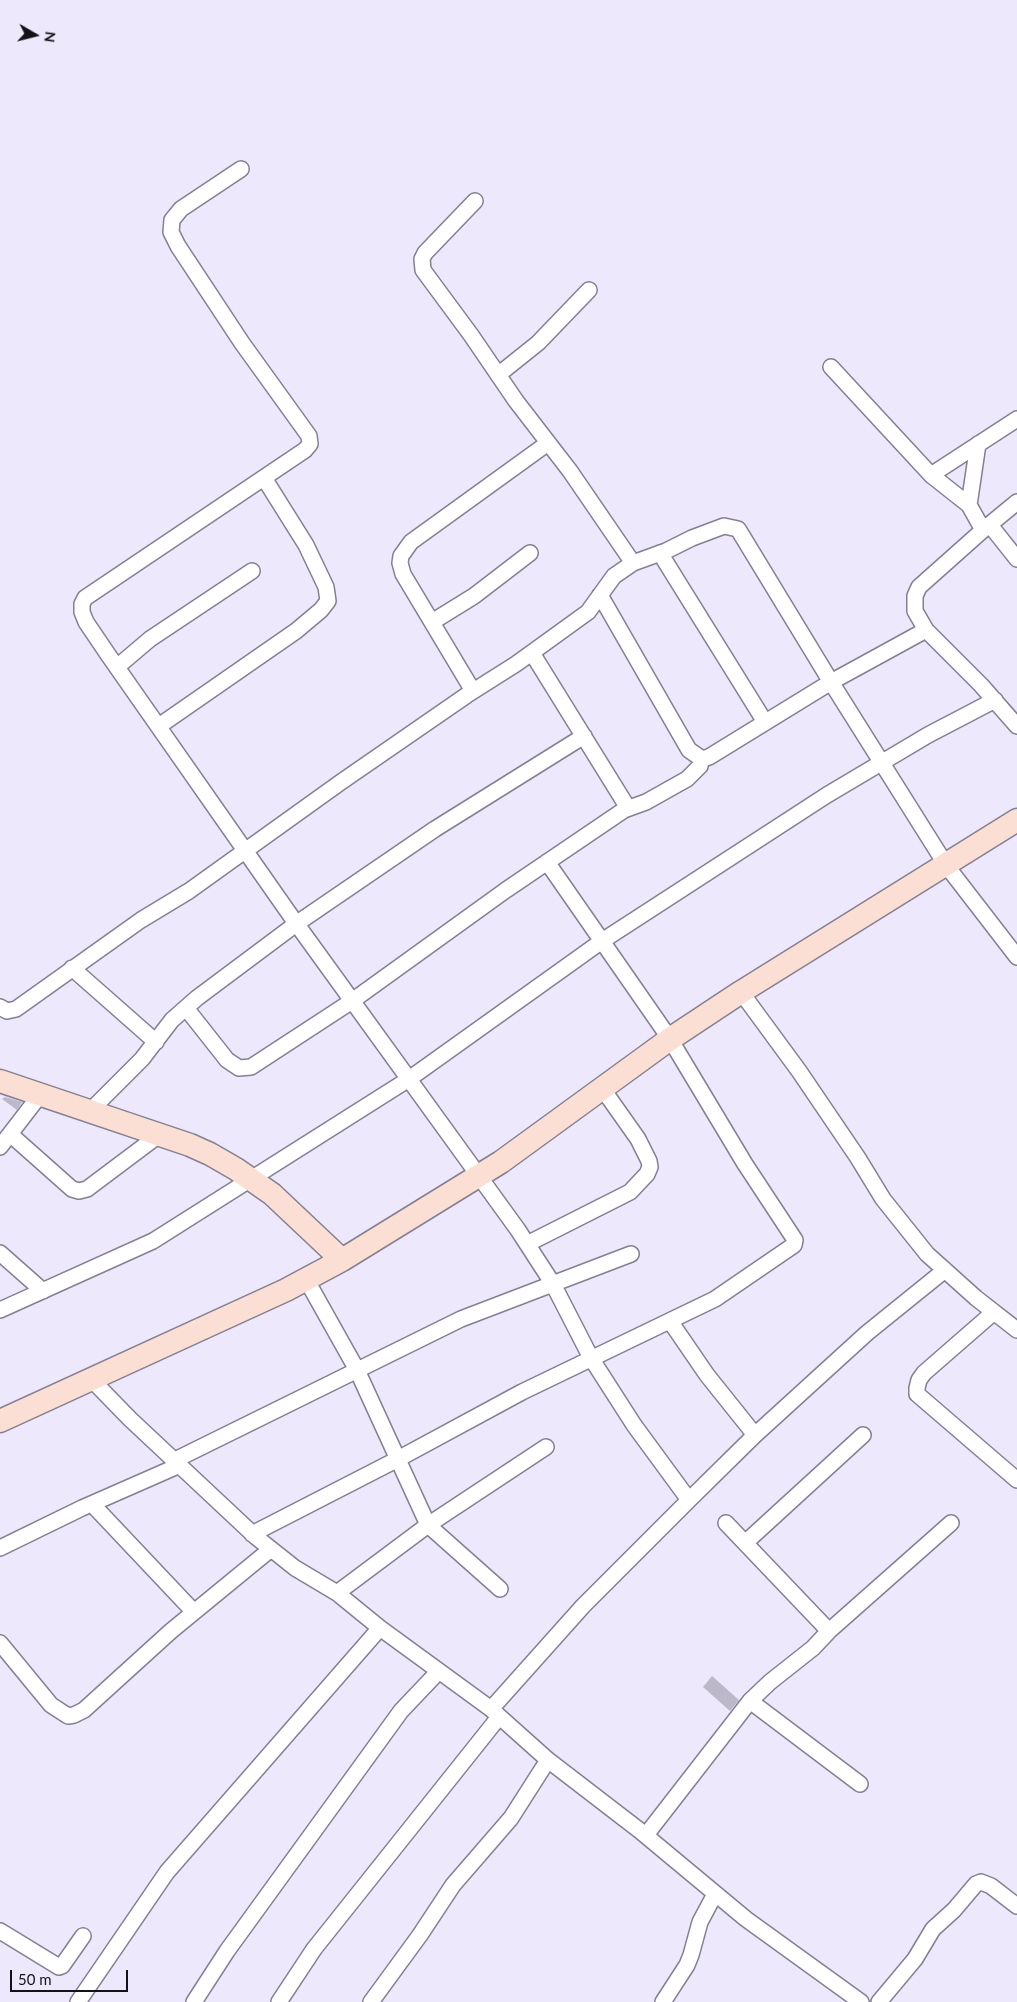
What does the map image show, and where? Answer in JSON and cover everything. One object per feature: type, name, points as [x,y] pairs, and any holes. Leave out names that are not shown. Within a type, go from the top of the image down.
[{"type":"street","points":[[241,168],[181,209],[172,220],[171,232],[178,246],[242,343],[309,436],[310,444],[305,450],[85,598],[81,608],[86,622],[296,924],[480,1175],[527,1244],[553,1284],[591,1358],[634,1425],[688,1500]]},
{"type":"street","points":[[475,201],[425,253],[422,265],[427,277],[471,335],[633,562]]},
{"type":"street","points":[[498,375],[538,343],[589,290]]},
{"type":"street","points":[[831,367],[931,475],[969,505],[1017,559]]},
{"type":"street","points":[[931,475],[1017,419]]},
{"type":"street","points":[[473,691],[403,574],[400,563],[404,550],[411,542],[548,443]]},
{"type":"street","points":[[969,505],[978,444]]},
{"type":"street","points":[[159,726],[296,631],[321,610],[328,600],[326,586],[306,545],[264,478]]},
{"type":"street","points":[[1017,502],[919,588],[915,596],[915,611],[926,630],[995,700],[1017,726]]},
{"type":"street","points":[[0,1007],[7,1012],[16,1008],[141,920],[189,891],[245,849],[473,691],[532,653],[588,612],[614,576],[633,562],[660,553],[724,526],[738,529],[946,865],[1017,956]]},
{"type":"street","points":[[432,622],[474,596],[530,553]]},
{"type":"street","points":[[660,553],[765,722]]},
{"type":"street","points":[[117,667],[150,639],[252,571]]},
{"type":"street","points":[[600,595],[689,750],[702,759],[710,758],[831,682],[926,630]]},
{"type":"street","points":[[532,653],[628,808]]},
{"type":"street","points":[[0,1310],[153,1241],[409,1079],[602,941],[827,795],[928,735],[995,700]]},
{"type":"street","points":[[90,1111],[142,1059],[172,1020],[296,924],[435,829],[584,736]]},
{"type":"street","points":[[186,1008],[227,1060],[239,1068],[251,1066],[352,1001],[548,862],[628,808],[646,802],[688,779],[700,766],[702,759]]},
{"type":"street","points":[[0,1421],[92,1380],[306,1279],[342,1260],[501,1162],[670,1039],[741,992],[1017,820]]},
{"type":"street","points":[[252,1534],[398,1459],[522,1392],[715,1299],[792,1248],[795,1242],[745,1164],[670,1039],[548,862]]},
{"type":"street","points":[[72,968],[156,1042]]},
{"type":"street","points":[[741,992],[799,1071],[858,1158],[883,1200],[927,1254],[1017,1330]]},
{"type":"street","points":[[0,1081],[190,1145],[210,1154],[272,1194],[342,1260]]},
{"type":"street","points":[[527,1244],[630,1192],[648,1174],[649,1161],[638,1139],[602,1088]]},
{"type":"street","points":[[0,1147],[40,1095]]},
{"type":"street","points":[[10,1134],[72,1189],[79,1191],[86,1189],[160,1135]]},
{"type":"street","points":[[0,1253],[42,1292]]},
{"type":"street","points":[[0,1548],[178,1462],[357,1370],[460,1320],[631,1254]]},
{"type":"street","points":[[279,2002],[314,1949],[495,1713],[583,1606],[755,1435],[867,1334],[945,1270]]},
{"type":"street","points":[[306,1279],[357,1370],[428,1525],[500,1589]]},
{"type":"street","points":[[994,1312],[924,1373],[919,1380],[917,1394],[1017,1480]]},
{"type":"street","points":[[670,1321],[707,1375],[755,1435]]},
{"type":"street","points":[[92,1380],[130,1419],[178,1462],[252,1534],[294,1568],[337,1593],[380,1628],[495,1713],[548,1760],[646,1835],[715,1894],[861,2002]]},
{"type":"street","points":[[745,1543],[863,1435]]},
{"type":"street","points":[[337,1593],[428,1525],[546,1447]]},
{"type":"street","points":[[92,1504],[194,1612]]},
{"type":"street","points":[[726,1523],[829,1631]]},
{"type":"street","points":[[646,1835],[750,1701],[951,1523]]},
{"type":"street","points":[[0,1643],[51,1705],[68,1716],[74,1715],[84,1710],[194,1612],[271,1549]]},
{"type":"street","points":[[78,2002],[167,1872],[380,1628]]},
{"type":"street","points":[[194,2002],[227,1951],[401,1711],[440,1671]]},
{"type":"street","points":[[750,1701],[860,1784]]},
{"type":"street","points":[[371,2002],[420,1935],[453,1885],[511,1818],[548,1760]]},
{"type":"street","points":[[879,2002],[914,1959],[933,1929],[954,1910],[976,1884],[981,1882],[992,1886],[1017,1906]]},
{"type":"street","points":[[663,2002],[692,1955],[700,1922],[715,1894]]},
{"type":"street","points":[[0,1931],[61,1967],[83,1936]]},
{"type":"building","points":[[5,1097],[22,1102],[17,1110],[2,1099]]},
{"type":"building","points":[[712,1676],[739,1700],[730,1711],[703,1687]]}]
